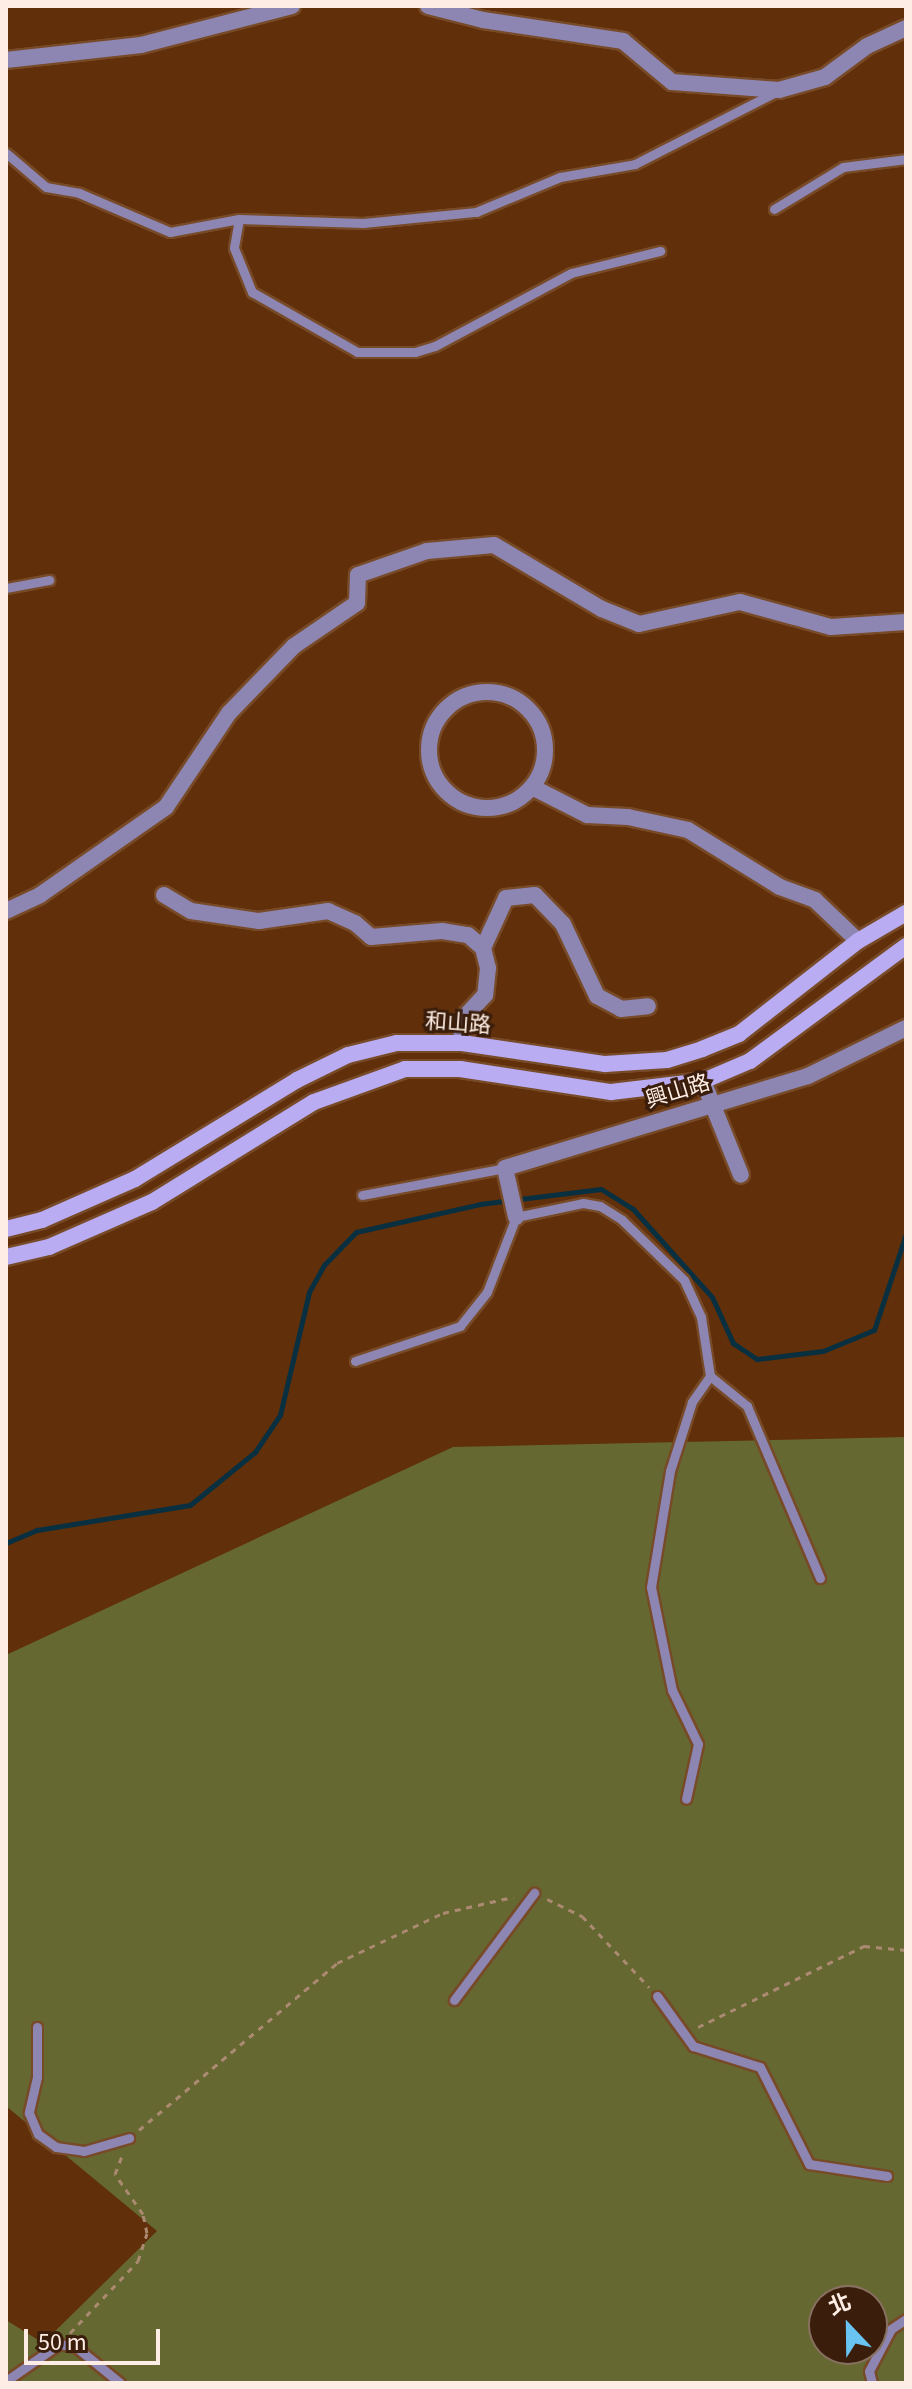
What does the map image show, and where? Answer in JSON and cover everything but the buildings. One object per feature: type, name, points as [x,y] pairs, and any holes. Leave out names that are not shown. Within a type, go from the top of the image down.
[{"type":"main road","name":"和山路","points":[[6,1229],[42,1220],[135,1179],[348,1055],[397,1043],[462,1043],[605,1064],[667,1060],[739,1034],[858,941],[906,913]]},
{"type":"main road","name":"和山路","points":[[6,1257],[49,1247],[152,1202],[314,1102],[405,1069],[460,1069],[611,1092],[703,1081],[750,1061],[906,946]]},
{"type":"street","points":[[6,60],[141,45],[292,6]]},
{"type":"street","points":[[428,6],[483,20],[623,41],[672,82],[779,90],[825,77],[867,46],[906,28]]},
{"type":"street","points":[[6,911],[40,895],[166,807],[229,713],[294,646],[357,603],[358,575],[427,551],[494,545],[602,609],[639,624],[740,602],[831,627],[906,622]]},
{"type":"street","points":[[482,691],[505,694],[525,705],[539,722],[546,744],[543,767],[532,787],[514,802],[492,808],[469,806],[449,795],[435,777],[428,755],[431,732],[442,712],[460,698],[482,691]]},
{"type":"street","points":[[532,787],[587,815],[628,817],[688,830],[780,887],[815,900],[858,941]]},
{"type":"street","points":[[164,895],[191,911],[259,921],[328,911],[355,923],[371,937],[442,931],[468,935],[483,948]]},
{"type":"street","points":[[462,1043],[461,1021],[485,995],[483,948],[506,898],[535,895],[563,924],[597,996],[621,1009],[648,1006]]},
{"type":"street","name":"興山路","points":[[505,1168],[808,1076],[906,1028]]},
{"type":"street","points":[[703,1081],[741,1175]]},
{"type":"street","points":[[505,1168],[516,1217]]},
{"type":"lane","points":[[6,153],[46,187],[79,193],[170,232],[239,219],[363,223],[476,212],[560,177],[635,164],[779,90]]},
{"type":"lane","points":[[774,209],[843,167],[906,159]]},
{"type":"lane","points":[[239,219],[234,248],[252,292],[357,352],[415,352],[435,346],[571,273],[660,251]]},
{"type":"lane","points":[[6,588],[49,580]]},
{"type":"lane","points":[[362,1195],[505,1168]]},
{"type":"lane","points":[[355,1361],[460,1326],[487,1292],[516,1217],[583,1203],[622,1220],[684,1280],[701,1317],[710,1376],[747,1406],[820,1578]]},
{"type":"lane","points":[[686,1799],[698,1744],[672,1690],[651,1587],[670,1471],[692,1402],[710,1376]]},
{"type":"lane","points":[[454,2000],[534,1893]]},
{"type":"lane","points":[[657,1996],[693,2046],[760,2067],[809,2164],[887,2176]]},
{"type":"lane","points":[[37,2027],[37,2077],[29,2113],[38,2134],[56,2147],[84,2151],[129,2138]]},
{"type":"lane","points":[[872,2383],[869,2371],[891,2329],[906,2319]]},
{"type":"lane","points":[[6,2381],[59,2344],[76,2347],[120,2383]]},
{"type":"path","points":[[59,2344],[138,2261],[147,2233],[143,2214],[115,2174],[129,2138],[337,1963],[443,1913],[534,1893],[582,1916],[657,1996]]},
{"type":"path","points":[[690,2021],[701,2029],[864,1946],[906,1950]]},
{"type":"green space","points":[[906,1437],[906,2383],[6,2383],[6,2320],[43,2343],[157,2231],[6,2106],[6,1655],[453,1447]]},
{"type":"waterway","points":[[6,1543],[37,1530],[190,1505],[255,1452],[280,1415],[309,1292],[324,1265],[356,1232],[480,1204],[601,1189],[633,1209],[712,1297],[733,1343],[757,1359],[823,1351],[874,1330],[906,1234]]}]
